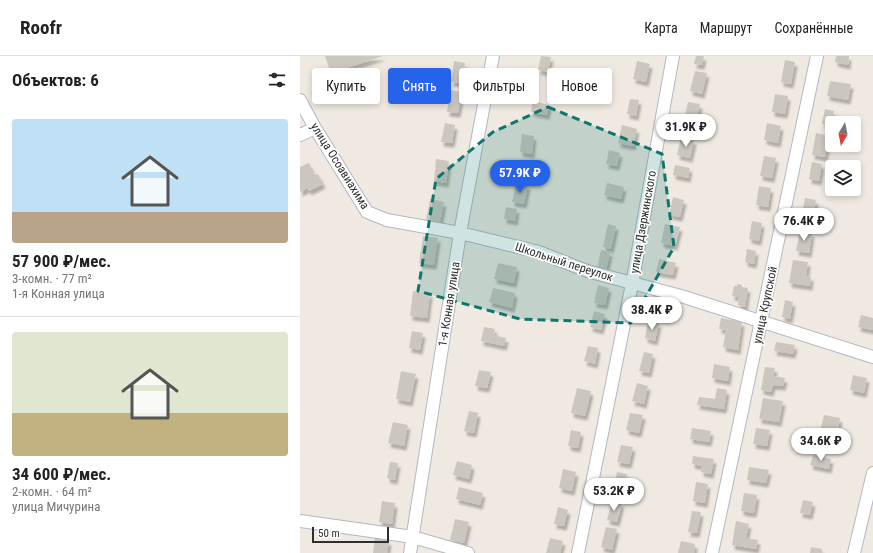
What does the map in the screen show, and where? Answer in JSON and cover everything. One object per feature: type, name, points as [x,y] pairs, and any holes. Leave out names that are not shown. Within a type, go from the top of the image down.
[{"type":"street","name":"1-я Конная улица","points":[[410,553],[460,233],[493,56]]},
{"type":"street","name":"улица Дзержинского","points":[[578,553],[632,284],[673,56]]},
{"type":"street","name":"улица Крупской","points":[[712,553],[817,56]]},
{"type":"street","name":"улица Осоавиахима","points":[[300,100],[315,128],[367,212],[387,220],[460,233]]},
{"type":"street","points":[[300,135],[315,128]]},
{"type":"street","name":"Школьный переулок","points":[[460,233],[539,252],[587,271],[681,296],[873,356]]},
{"type":"street","points":[[854,553],[873,473]]},
{"type":"street","points":[[300,521],[413,538],[468,553]]},
{"type":"highlighted area","points":[[548,107],[662,154],[674,247],[631,323],[520,319],[418,291],[436,179],[493,132]]},
{"type":"building","points":[[325,56],[383,56],[346,68],[329,68]]},
{"type":"building","points":[[541,56],[551,57],[547,72],[539,70]]},
{"type":"building","points":[[696,56],[704,56],[702,65],[694,64]]},
{"type":"building","points":[[836,56],[849,56],[848,65],[835,62]]},
{"type":"building","points":[[785,60],[795,62],[791,84],[781,82]]},
{"type":"building","points":[[454,61],[465,63],[464,68],[459,68],[459,83],[451,82]]},
{"type":"building","points":[[637,61],[650,64],[646,82],[633,79]]},
{"type":"building","points":[[695,71],[707,73],[702,94],[690,91]]},
{"type":"building","points":[[830,81],[851,84],[848,100],[827,96]]},
{"type":"building","points":[[451,90],[459,92],[460,104],[458,113],[447,112],[448,104],[451,104]]},
{"type":"building","points":[[775,94],[788,96],[785,114],[772,112]]},
{"type":"building","points":[[630,99],[639,100],[636,116],[627,114]]},
{"type":"building","points":[[539,102],[549,105],[547,115],[531,112],[532,104],[539,104]]},
{"type":"building","points":[[688,102],[700,104],[695,126],[683,124]]},
{"type":"building","points":[[825,109],[834,111],[833,116],[825,116],[825,124],[822,124]]},
{"type":"building","points":[[445,123],[455,125],[452,143],[441,142]]},
{"type":"building","points":[[767,123],[781,126],[778,143],[764,140]]},
{"type":"building","points":[[622,125],[637,129],[633,146],[618,143]]},
{"type":"building","points":[[816,133],[825,135],[825,157],[812,155]]},
{"type":"building","points":[[522,134],[534,136],[532,154],[520,152]]},
{"type":"building","points":[[681,137],[694,140],[690,158],[677,155]]},
{"type":"building","points":[[609,150],[620,153],[617,166],[606,164]]},
{"type":"building","points":[[764,156],[776,158],[772,178],[760,176]]},
{"type":"building","points":[[436,159],[449,161],[446,183],[434,181]]},
{"type":"building","points":[[812,162],[822,164],[819,181],[809,179]]},
{"type":"building","points":[[309,163],[315,175],[318,174],[323,184],[309,191],[308,188],[300,192],[300,167]]},
{"type":"building","points":[[675,165],[690,168],[688,178],[673,175]]},
{"type":"building","points":[[521,167],[535,173],[532,181],[518,176]]},
{"type":"building","points":[[516,183],[528,185],[524,204],[512,202]]},
{"type":"building","points":[[607,183],[624,187],[621,199],[604,195]]},
{"type":"building","points":[[759,186],[771,188],[768,207],[756,205]]},
{"type":"building","points":[[673,197],[684,200],[680,217],[669,215]]},
{"type":"building","points":[[805,198],[816,200],[812,222],[801,220]]},
{"type":"building","points":[[430,199],[444,202],[440,222],[426,220]]},
{"type":"building","points":[[506,207],[517,209],[515,221],[504,219]]},
{"type":"building","points":[[752,221],[762,223],[759,241],[749,239]]},
{"type":"building","points":[[608,224],[616,226],[611,249],[603,247]]},
{"type":"building","points":[[665,224],[680,227],[675,246],[661,243]]},
{"type":"building","points":[[800,231],[812,233],[809,253],[796,251]]},
{"type":"building","points":[[423,236],[438,238],[434,265],[419,263]]},
{"type":"building","points":[[747,249],[756,251],[754,264],[745,262]]},
{"type":"building","points":[[601,250],[610,252],[606,271],[597,269]]},
{"type":"building","points":[[659,259],[676,263],[673,275],[656,272]]},
{"type":"building","points":[[793,260],[808,262],[806,276],[811,277],[810,286],[789,283]]},
{"type":"building","points":[[498,263],[517,267],[514,283],[494,279]]},
{"type":"building","points":[[737,284],[748,288],[745,307],[738,305],[739,297],[732,296],[734,286],[737,286]]},
{"type":"building","points":[[598,285],[609,288],[605,305],[594,303]]},
{"type":"building","points":[[493,288],[515,293],[512,308],[489,302]]},
{"type":"building","points":[[413,291],[430,293],[427,318],[410,316]]},
{"type":"building","points":[[654,294],[672,298],[670,304],[663,302],[662,309],[669,310],[667,319],[655,316],[656,313],[650,312]]},
{"type":"building","points":[[785,300],[793,302],[790,319],[782,317]]},
{"type":"building","points":[[594,311],[605,314],[601,330],[590,327]]},
{"type":"building","points":[[861,315],[873,318],[873,330],[858,327]]},
{"type":"building","points":[[721,318],[742,322],[738,350],[723,347],[726,330],[719,329]]},
{"type":"building","points":[[648,321],[659,323],[655,341],[645,338]]},
{"type":"building","points":[[484,327],[495,329],[494,335],[506,338],[504,346],[481,341]]},
{"type":"building","points":[[412,331],[423,333],[420,350],[409,348]]},
{"type":"building","points":[[776,342],[795,345],[793,354],[774,351]]},
{"type":"building","points":[[588,346],[598,348],[595,364],[584,361]]},
{"type":"building","points":[[644,352],[653,354],[649,373],[639,371]]},
{"type":"building","points":[[714,364],[730,367],[728,381],[712,378]]},
{"type":"building","points":[[765,367],[775,368],[773,376],[785,378],[783,386],[773,385],[771,392],[761,390]]},
{"type":"building","points":[[479,370],[491,372],[487,388],[475,386]]},
{"type":"building","points":[[401,371],[416,374],[410,402],[396,399]]},
{"type":"building","points":[[853,375],[867,378],[864,393],[850,390]]},
{"type":"building","points":[[637,383],[648,386],[644,404],[632,401]]},
{"type":"building","points":[[577,388],[591,391],[585,416],[571,413]]},
{"type":"building","points":[[717,388],[727,390],[724,409],[697,405],[699,397],[715,399]]},
{"type":"building","points":[[763,398],[783,401],[779,422],[759,419]]},
{"type":"building","points":[[469,411],[478,413],[474,433],[464,431]]},
{"type":"building","points":[[630,413],[643,415],[639,433],[626,430]]},
{"type":"building","points":[[824,415],[840,418],[837,435],[820,431]]},
{"type":"building","points":[[393,422],[408,425],[404,446],[388,443]]},
{"type":"building","points":[[692,428],[711,431],[709,442],[690,439]]},
{"type":"building","points":[[756,428],[770,430],[767,446],[753,444]]},
{"type":"building","points":[[571,430],[581,432],[578,448],[568,446]]},
{"type":"building","points":[[621,445],[633,447],[629,464],[617,462]]},
{"type":"building","points":[[813,455],[831,459],[829,469],[810,465]]},
{"type":"building","points":[[693,456],[714,459],[711,474],[701,472],[702,466],[692,464]]},
{"type":"building","points":[[457,461],[472,465],[469,479],[453,475]]},
{"type":"building","points":[[390,462],[398,463],[395,480],[387,478]]},
{"type":"building","points":[[749,467],[769,470],[766,483],[747,480]]},
{"type":"building","points":[[563,469],[576,472],[572,491],[559,488]]},
{"type":"building","points":[[617,472],[627,474],[623,493],[613,490]]},
{"type":"building","points":[[696,482],[708,484],[705,503],[693,501]]},
{"type":"building","points":[[459,487],[483,493],[480,505],[456,499]]},
{"type":"building","points":[[744,493],[757,495],[754,513],[741,511]]},
{"type":"building","points":[[803,500],[813,502],[810,515],[800,513]]},
{"type":"building","points":[[382,501],[395,503],[392,524],[379,522]]},
{"type":"building","points":[[612,501],[622,503],[617,522],[607,520]]},
{"type":"building","points":[[558,507],[568,510],[564,526],[554,524]]},
{"type":"building","points":[[692,511],[701,512],[697,533],[688,532]]},
{"type":"building","points":[[455,519],[469,522],[464,543],[450,540]]},
{"type":"building","points":[[736,521],[749,524],[746,538],[758,540],[756,549],[732,545]]},
{"type":"building","points":[[606,527],[617,529],[612,550],[601,547]]},
{"type":"building","points":[[375,538],[389,541],[387,553],[373,553]]},
{"type":"building","points":[[550,538],[563,541],[560,553],[546,553]]},
{"type":"building","points":[[681,541],[695,544],[694,553],[678,553]]},
{"type":"building","points":[[811,547],[822,549],[822,553],[810,553]]}]
